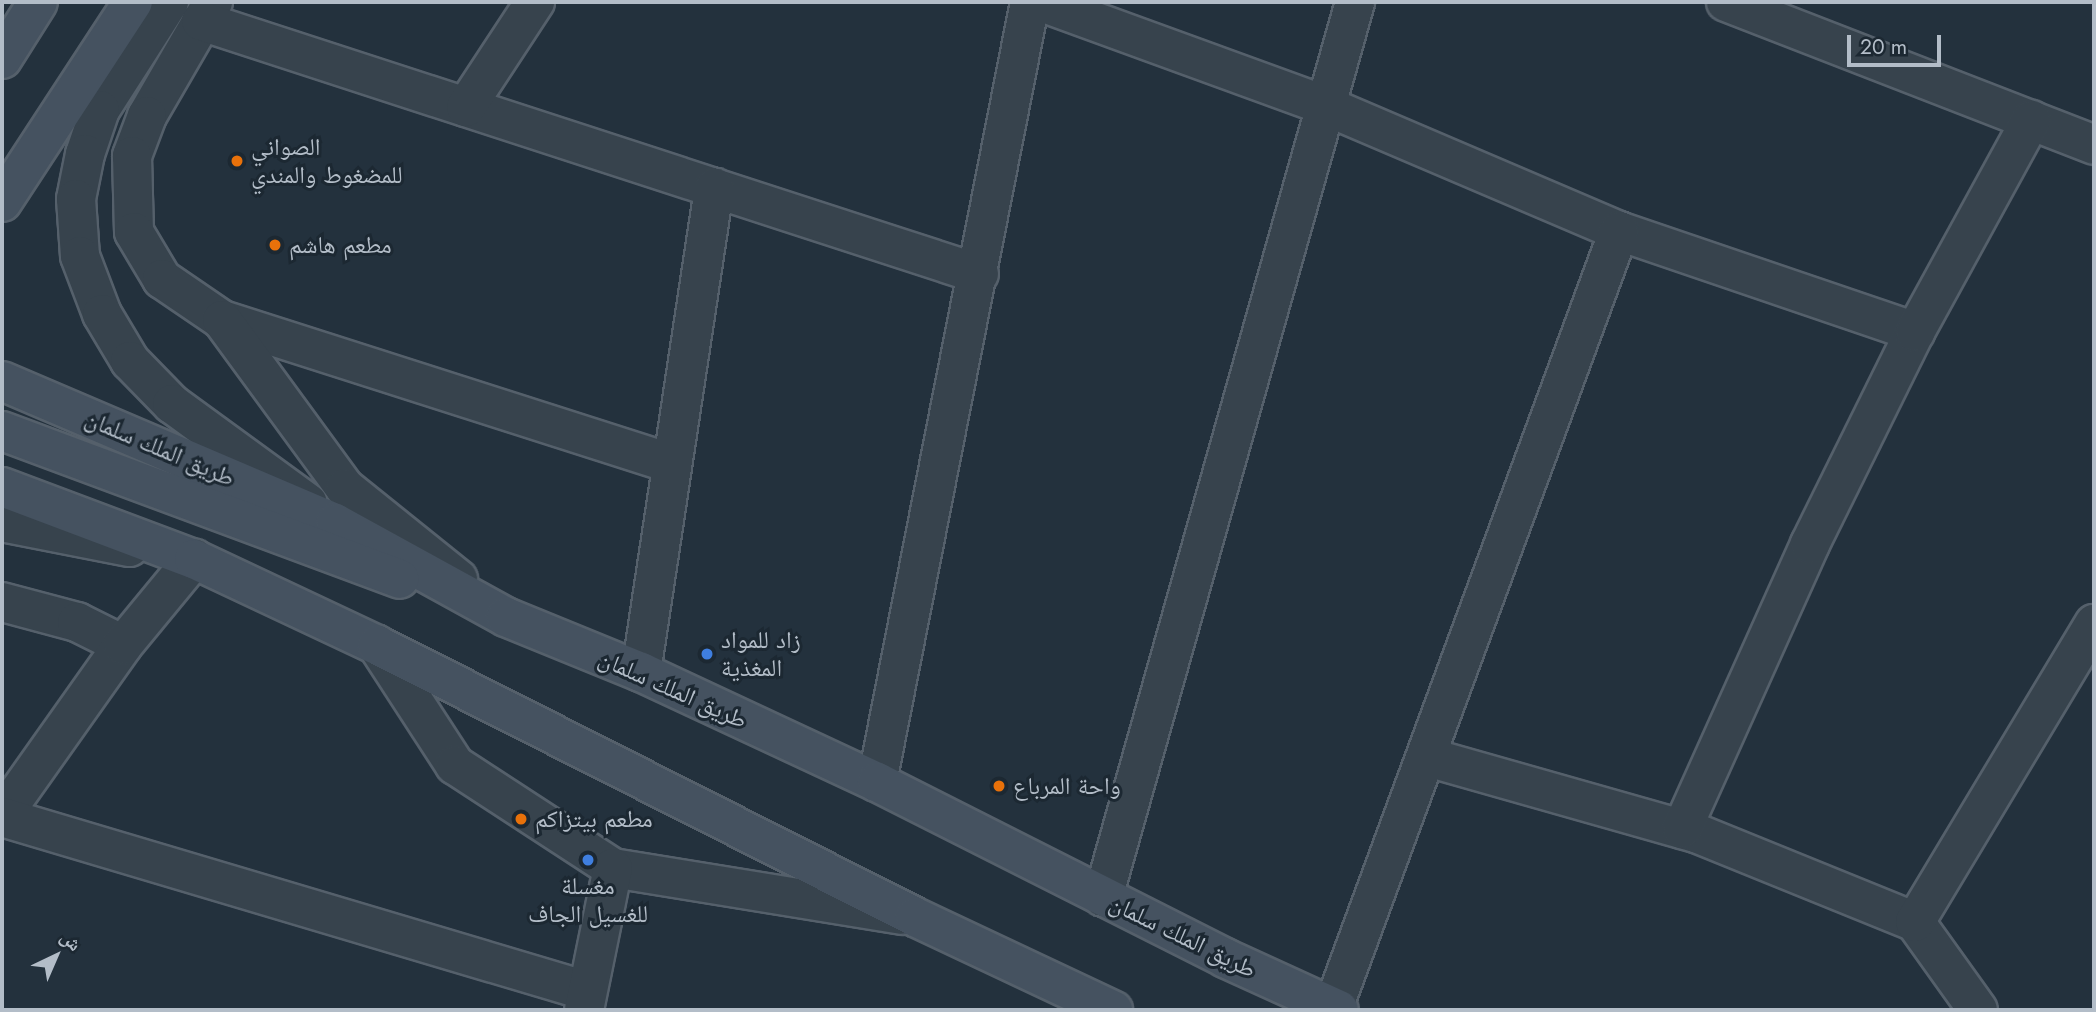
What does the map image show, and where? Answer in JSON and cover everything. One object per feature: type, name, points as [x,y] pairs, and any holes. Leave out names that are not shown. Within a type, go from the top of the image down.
[{"type":"main road","points":[[2,59],[38,2]]},
{"type":"main road","points":[[2,202],[133,2]]},
{"type":"main road","name":"طريق الملك سلمان","points":[[2,381],[335,523],[506,617],[641,672],[877,782],[1103,897],[1336,1009]]},
{"type":"main road","points":[[2,431],[506,617]]},
{"type":"main road","points":[[2,487],[194,559],[377,645],[915,917],[1113,1010]]},
{"type":"street","points":[[169,2],[100,110],[85,154],[76,199],[80,256],[102,314],[130,361],[172,404],[335,523]]},
{"type":"street","points":[[466,107],[535,2]]},
{"type":"street","points":[[877,782],[979,274],[1030,2]]},
{"type":"street","points":[[1041,2],[1326,106],[1619,231],[1915,332]]},
{"type":"street","points":[[1103,897],[1356,2]]},
{"type":"street","points":[[1726,2],[2094,145]]},
{"type":"street","points":[[672,464],[222,320],[162,279],[134,232],[132,156],[147,116],[207,12],[466,107],[979,274]]},
{"type":"street","points":[[1682,829],[1810,544],[1915,332],[2031,120]]},
{"type":"street","points":[[641,672],[713,187]]},
{"type":"street","points":[[1336,1009],[1619,231]]},
{"type":"street","points":[[222,320],[345,488],[506,617]]},
{"type":"street","points":[[2,522],[194,559],[123,645],[2,816],[585,1000],[613,869]]},
{"type":"street","points":[[2,603],[78,622],[123,645]]},
{"type":"street","points":[[1915,922],[2094,624]]},
{"type":"street","points":[[377,645],[455,765],[613,869],[915,917]]},
{"type":"street","points":[[1427,757],[1682,829],[1915,922],[1978,1010]]},
{"type":"place","name":"الصواني للمضغوط والمندي","points":[[237,161]]},
{"type":"place","name":"مطعم هاشم","points":[[275,245]]},
{"type":"place","name":"زاد للمواد المغذية","points":[[707,654]]},
{"type":"place","name":"واحة المرباع","points":[[999,786]]},
{"type":"place","name":"مطعم بيتزاكم","points":[[521,819]]},
{"type":"place","name":"مغسلة للغسيل الجاف","points":[[588,860]]}]
